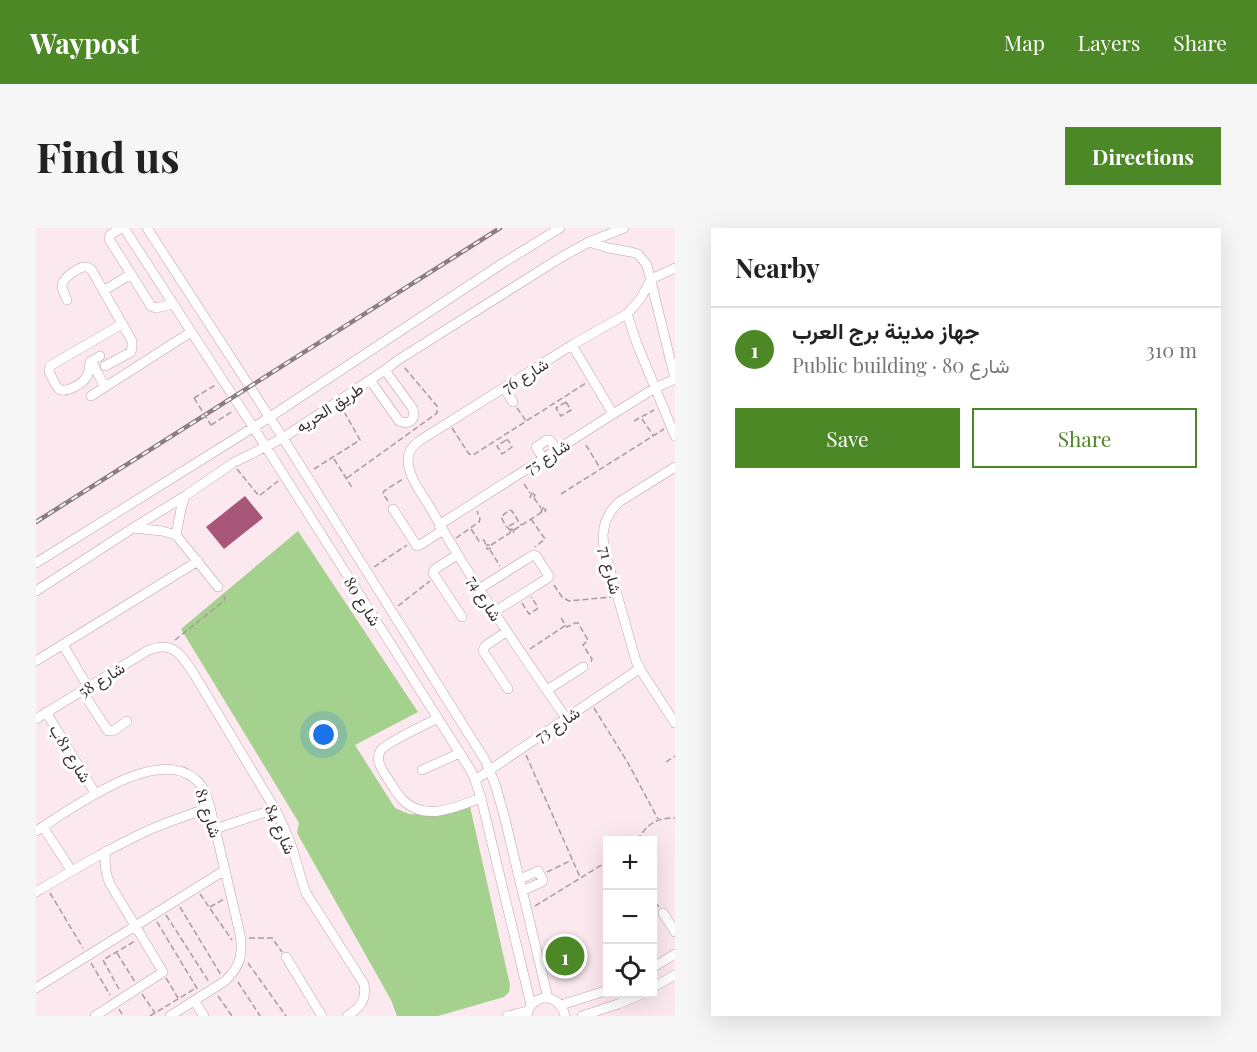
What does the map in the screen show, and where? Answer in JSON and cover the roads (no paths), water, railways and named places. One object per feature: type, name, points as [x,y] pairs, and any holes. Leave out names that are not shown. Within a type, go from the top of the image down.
[{"type":"street","points":[[123,228],[110,235],[109,239],[131,274],[153,307],[173,304]]},
{"type":"street","name":"شارع 80","points":[[123,228],[266,447],[475,780],[481,798],[528,1011]]},
{"type":"street","name":"شارع 80","points":[[147,228],[270,417],[490,770],[504,815],[548,998]]},
{"type":"street","name":"طريق الحريه","points":[[36,562],[253,428],[503,262],[560,228]]},
{"type":"street","name":"طريق الحريه","points":[[36,591],[233,463],[283,438],[398,360],[560,258],[589,242],[624,228]]},
{"type":"street","points":[[589,242],[638,254],[647,265],[675,379]]},
{"type":"street","points":[[67,300],[62,285],[64,279],[81,268],[91,269],[132,341],[131,352],[105,366]]},
{"type":"street","points":[[651,279],[675,268]]},
{"type":"street","points":[[103,291],[131,274]]},
{"type":"street","name":"شارع 76","points":[[411,473],[408,461],[413,446],[572,345],[627,314],[641,298],[651,279]]},
{"type":"street","points":[[627,314],[675,436]]},
{"type":"street","points":[[95,358],[90,362],[89,374],[85,380],[66,391],[58,388],[49,372],[50,366],[122,324]]},
{"type":"street","points":[[664,332],[675,327]]},
{"type":"street","points":[[91,396],[191,332]]},
{"type":"street","points":[[92,342],[95,358],[109,384]]},
{"type":"street","points":[[572,345],[613,414]]},
{"type":"street","points":[[95,358],[105,366],[109,384]]},
{"type":"street","points":[[370,380],[399,421],[405,423],[411,421],[414,416],[413,409],[385,370]]},
{"type":"street","name":"شارع 75","points":[[393,508],[413,541],[419,546],[474,503],[655,388],[675,379]]},
{"type":"street","points":[[379,393],[394,382]]},
{"type":"street","points":[[504,388],[513,402]]},
{"type":"street","points":[[579,435],[586,445]]},
{"type":"street","name":"شارع 71","points":[[675,467],[619,502],[605,523],[603,535],[604,548],[639,669],[675,723]]},
{"type":"street","name":"شارع 74","points":[[411,473],[441,527],[506,632],[566,718]]},
{"type":"street","points":[[517,475],[524,484]]},
{"type":"street","points":[[176,535],[185,496]]},
{"type":"street","points":[[134,528],[148,528],[176,535],[218,587]]},
{"type":"street","points":[[458,555],[433,572],[462,617]]},
{"type":"street","points":[[479,589],[534,555],[549,577],[494,612]]},
{"type":"street","points":[[36,661],[198,561]]},
{"type":"street","points":[[506,632],[484,646],[483,651],[508,689]]},
{"type":"street","points":[[63,645],[108,731],[127,721]]},
{"type":"street","name":"شارع 58","points":[[36,719],[147,651],[167,647]]},
{"type":"street","name":"شارع 84","points":[[167,647],[182,657],[194,674],[275,809],[291,845],[306,893],[364,984],[362,1004],[347,1016]]},
{"type":"street","points":[[547,690],[583,668]]},
{"type":"street","name":"شارع 73","points":[[475,780],[639,669]]},
{"type":"street","name":"شارع 81ب","points":[[46,712],[95,794]]},
{"type":"street","points":[[438,718],[385,747],[379,755],[380,766],[402,800],[424,811],[448,810],[481,798]]},
{"type":"street","points":[[422,770],[460,753]]},
{"type":"street","name":"شارع 81","points":[[40,829],[95,794],[136,774],[178,770],[196,779],[203,787],[210,807],[231,895],[241,954],[238,964],[229,977],[213,988],[198,994]]},
{"type":"street","points":[[36,892],[106,851],[150,830],[210,807]]},
{"type":"street","points":[[215,829],[275,809]]},
{"type":"street","points":[[40,829],[71,870]]},
{"type":"street","points":[[95,1016],[163,972],[107,876],[106,851]]},
{"type":"street","points":[[36,988],[225,870]]},
{"type":"street","points":[[520,879],[539,871],[543,880],[522,891]]},
{"type":"street","points":[[663,913],[675,932]]},
{"type":"street","points":[[657,965],[675,954]]},
{"type":"street","points":[[286,957],[322,1016]]},
{"type":"street","points":[[657,985],[675,975]]},
{"type":"street","points":[[561,1005],[603,992]]},
{"type":"street","points":[[170,1016],[198,994],[204,1016]]},
{"type":"street","points":[[507,1016],[528,1011],[538,999],[548,998],[561,1005],[565,1016]]},
{"type":"street","points":[[582,1016],[631,998]]},
{"type":"railway","points":[[36,522],[500,228]]},
{"type":"place","name":"جهاز مدينة برج العرب","points":[[565,956]]}]
